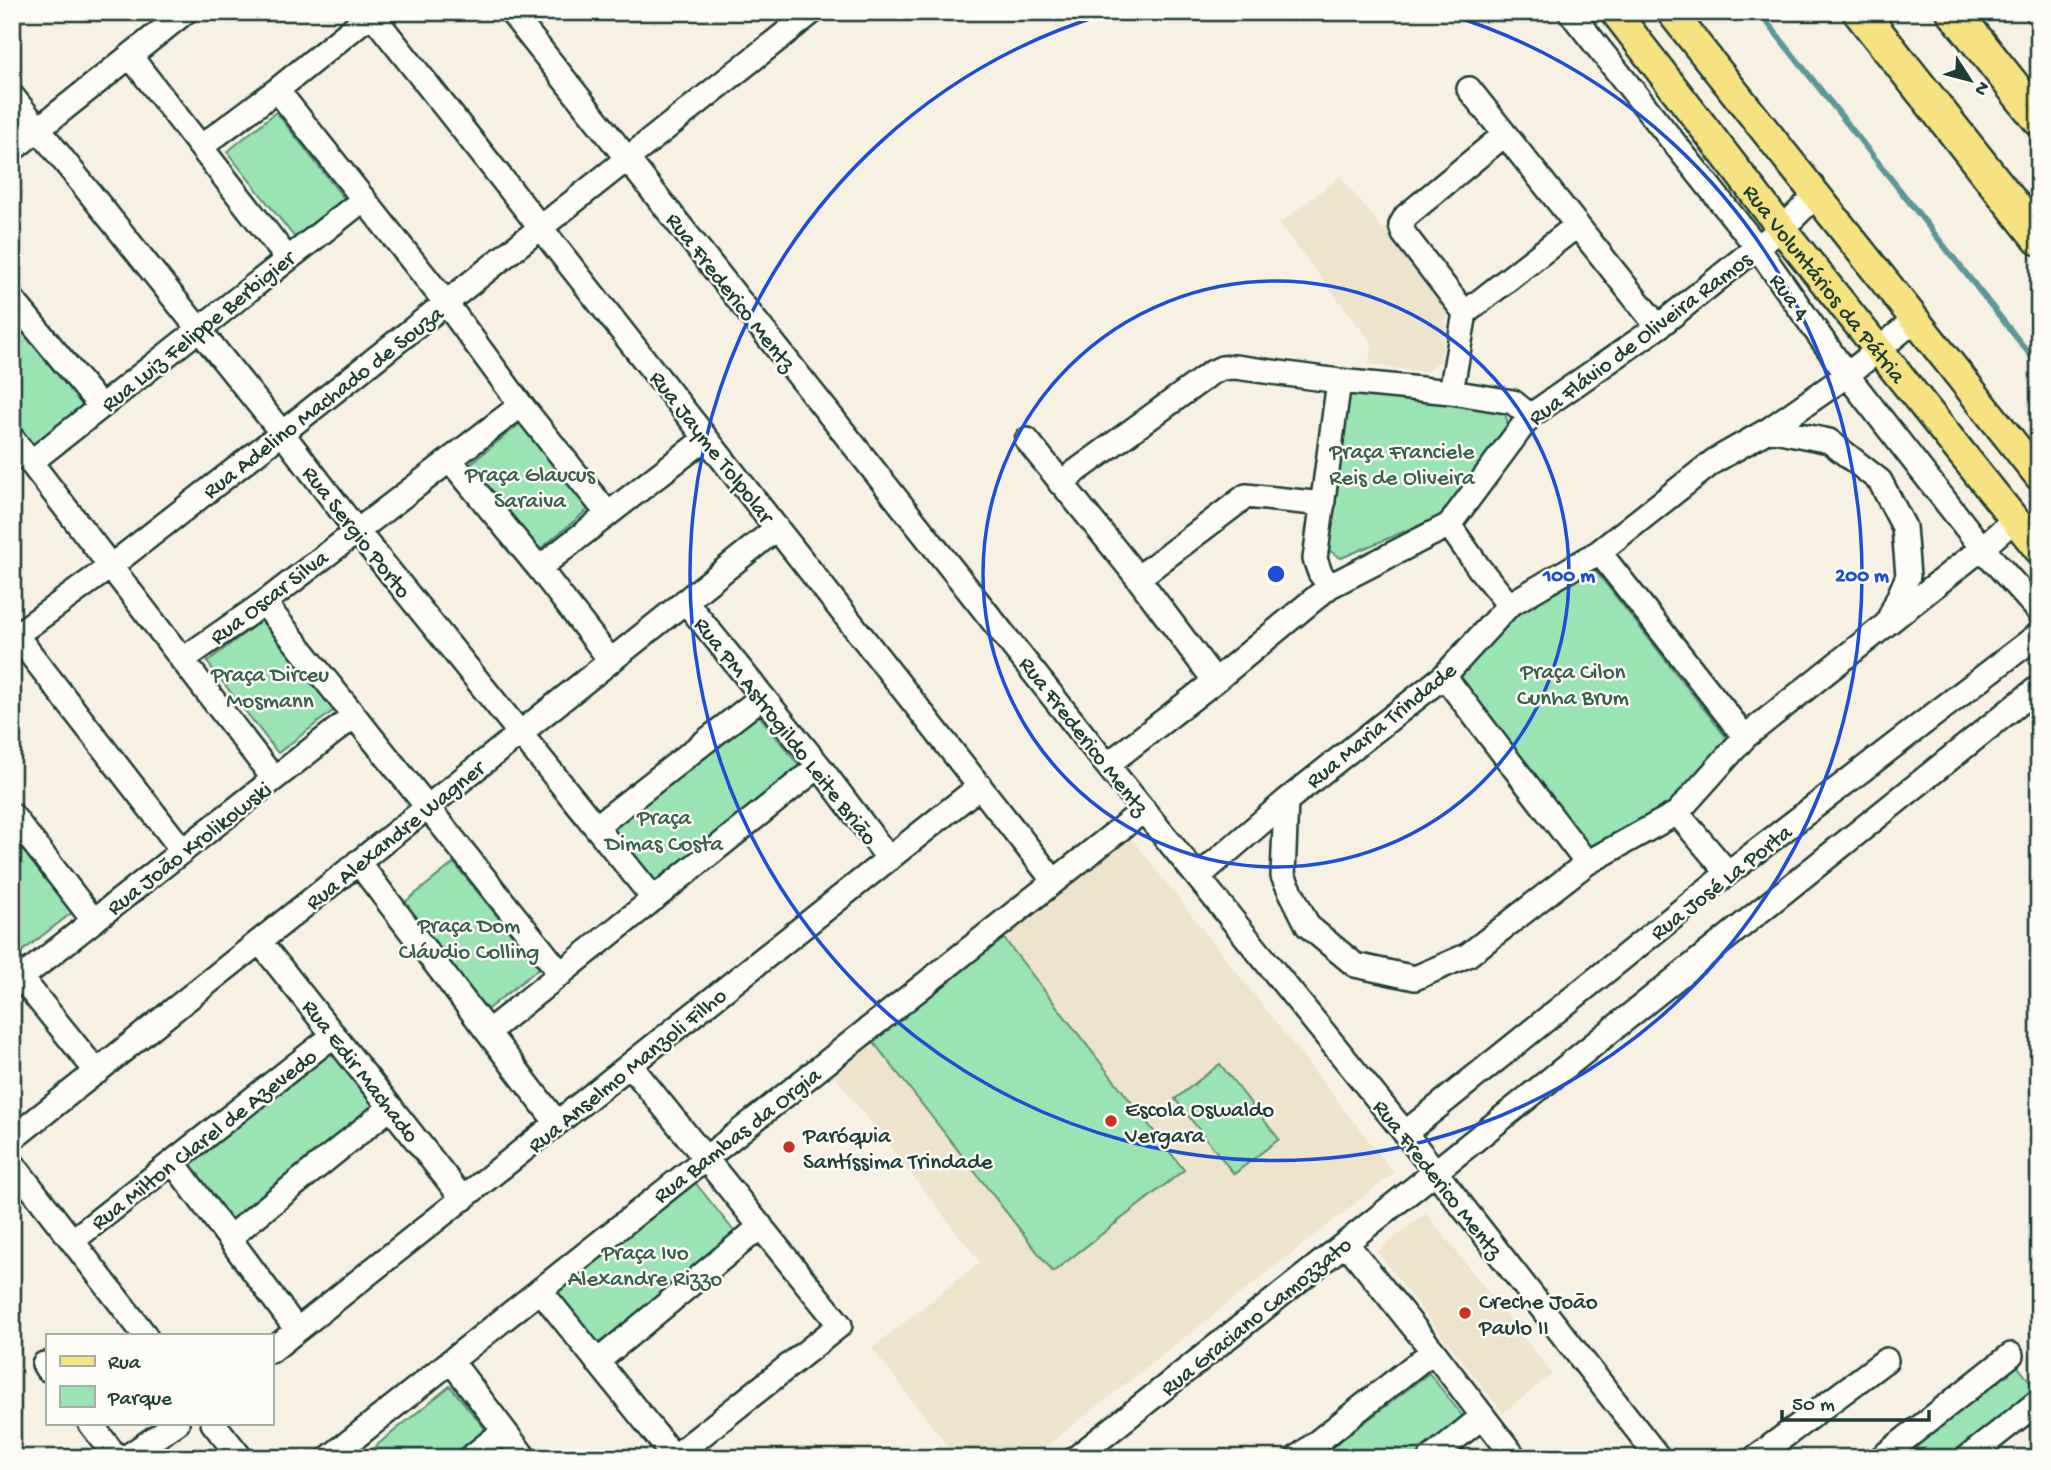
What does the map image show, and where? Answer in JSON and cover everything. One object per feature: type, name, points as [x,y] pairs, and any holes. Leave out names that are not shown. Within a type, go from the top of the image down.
[{"type":"highway","points":[[1860,12],[2039,238]]},
{"type":"highway","points":[[1954,12],[2039,119]]},
{"type":"main road","name":"Rua Voluntários da Pátria","points":[[1615,12],[1782,229],[2039,550]]},
{"type":"main road","name":"Rua Voluntários da Pátria","points":[[1671,12],[2039,477]]},
{"type":"street","points":[[12,150],[185,12]]},
{"type":"street","name":"Rua Frederico Mentz","points":[[511,12],[1107,765],[1405,1133],[1659,1458]]},
{"type":"street","name":"Rua Adelino Machado de Souza","points":[[14,634],[111,566],[282,433],[812,12]]},
{"type":"street","name":"Rua 4","points":[[1570,12],[1757,247],[1847,375],[1982,548],[2039,611]]},
{"type":"street","points":[[202,146],[277,90],[370,13]]},
{"type":"street","name":"Rua Jayme Tolpolar","points":[[370,13],[1055,881]]},
{"type":"street","points":[[130,56],[287,258]]},
{"type":"street","points":[[1469,89],[1658,327]]},
{"type":"street","points":[[277,90],[446,303],[608,514]]},
{"type":"street","name":"Rua Sergio Porto","points":[[12,96],[282,433],[356,530],[654,899]]},
{"type":"street","points":[[1465,313],[1404,234],[1401,225],[1406,216],[1504,135]]},
{"type":"street","name":"Rua Flávio de Oliveira Ramos","points":[[1107,765],[1330,586],[1449,525],[1530,415],[1658,327],[1782,229],[1816,195]]},
{"type":"street","name":"Rua Luiz Felippe Berbigier","points":[[31,462],[363,199]]},
{"type":"street","points":[[1451,392],[1465,313],[1577,226]]},
{"type":"street","points":[[12,299],[101,407]]},
{"type":"street","name":"Rua Maria Trindade","points":[[1198,877],[1286,801],[1444,676],[1509,605],[1599,552],[1714,461],[1770,429],[1847,375],[1915,320]]},
{"type":"street","points":[[1060,484],[1211,373],[1222,368],[1234,367],[1451,392],[1513,402],[1530,415]]},
{"type":"street","points":[[1330,586],[1320,573],[1315,559],[1339,381]]},
{"type":"street","name":"Rua Oscar Silva","points":[[182,660],[264,603],[522,405]]},
{"type":"street","points":[[1770,429],[1829,441],[1880,481],[1904,527],[1909,576],[1886,625]]},
{"type":"street","points":[[12,438],[274,779]]},
{"type":"street","points":[[539,568],[706,438]]},
{"type":"street","points":[[1027,440],[1215,681]]},
{"type":"street","points":[[450,460],[611,661]]},
{"type":"street","points":[[1138,579],[1246,496],[1322,504]]},
{"type":"street","points":[[1286,801],[1283,876],[1308,926],[1355,965],[1415,978],[1468,955],[1587,863],[1677,813],[1745,737],[2014,520]]},
{"type":"street","points":[[1449,525],[1509,605]]},
{"type":"street","name":"Rua Alexandre Wagner","points":[[12,1139],[777,528]]},
{"type":"street","points":[[1599,552],[1745,737]]},
{"type":"street","name":"Rua PM Astrogildo Leite Brião","points":[[685,601],[819,766],[889,859]]},
{"type":"street","points":[[264,603],[561,974]]},
{"type":"street","points":[[14,634],[183,851]]},
{"type":"street","name":"Rua José La Porta","points":[[1405,1133],[1728,873],[2039,634]]},
{"type":"street","points":[[1444,676],[1587,863]]},
{"type":"street","name":"Rua José La Porta","points":[[1435,1172],[2039,687]]},
{"type":"street","points":[[596,827],[762,697]]},
{"type":"street","name":"Rua João Krolikowski","points":[[17,973],[94,921],[354,716]]},
{"type":"street","points":[[488,1032],[819,766]]},
{"type":"street","name":"Rua Anselmo Manzoli Filho","points":[[273,1349],[980,786]]},
{"type":"street","name":"Rua Bambas da Orgia","points":[[328,1458],[1144,810]]},
{"type":"street","points":[[1677,813],[1728,873]]},
{"type":"street","points":[[12,814],[94,921]]},
{"type":"street","points":[[358,863],[558,1123]]},
{"type":"street","name":"Rua Edir Machado","points":[[260,942],[463,1199]]},
{"type":"street","points":[[17,973],[97,1072]]},
{"type":"street","name":"Rua Milton Clarel de Azevedo","points":[[72,1241],[334,1035]]},
{"type":"street","points":[[540,1290],[673,1457],[839,1325],[630,1065]]},
{"type":"street","points":[[230,1237],[391,1107]]},
{"type":"street","points":[[12,1163],[144,1334]]},
{"type":"street","points":[[173,1163],[298,1330]]},
{"type":"street","name":"Rua Graciano Camozzato","points":[[1082,1456],[1435,1172]]},
{"type":"street","points":[[597,1362],[761,1226]]},
{"type":"street","points":[[1346,1243],[1515,1458]]},
{"type":"street","points":[[1297,1458],[1433,1351]]},
{"type":"street","points":[[1881,1458],[2011,1355]]},
{"type":"street","points":[[1755,1458],[1886,1360]]},
{"type":"street","points":[[451,1361],[525,1458]]},
{"type":"street","points":[[1967,1458],[2039,1401]]},
{"type":"street","points":[[1431,1458],[1483,1416]]},
{"type":"street","points":[[91,1424],[114,1454],[125,1457],[175,1424]]},
{"type":"street","points":[[214,1424],[241,1458]]},
{"type":"street","points":[[470,1458],[504,1431]]},
{"type":"shaded area","points":[[1340,176],[1384,231],[1391,227],[1448,301],[1441,360],[1425,372],[1369,364],[1372,343],[1279,224]]},
{"type":"shaded area","name":"Escola Oswaldo Vergara","points":[[1128,834],[1394,1173],[1031,1458],[957,1458],[872,1348],[980,1262],[829,1069]]},
{"type":"shaded area","name":"Creche João Paulo II","points":[[1426,1213],[1552,1374],[1503,1413],[1377,1252]]},
{"type":"green space","points":[[276,112],[345,200],[296,239],[227,152]]},
{"type":"green space","points":[[21,324],[93,413],[41,457],[12,422],[12,331]]},
{"type":"green space","name":"Praça Franciele Reis de Oliveira","points":[[1347,394],[1504,410],[1509,427],[1444,515],[1341,558],[1327,549]]},
{"type":"green space","name":"Praça Glaucus Saraiva","points":[[522,422],[591,507],[539,550],[469,465]]},
{"type":"green space","name":"Praça Cilon Cunha Brum","points":[[1594,569],[1729,741],[1671,805],[1591,848],[1458,679],[1517,612]]},
{"type":"green space","name":"Praça Dirceu Mosmann","points":[[263,619],[334,710],[278,753],[207,662]]},
{"type":"green space","name":"Praça Dimas Costa","points":[[757,713],[800,767],[653,882],[610,827]]},
{"type":"green space","points":[[12,832],[74,911],[16,956],[12,951]]},
{"type":"green space","name":"Praça Dom Cláudio Colling","points":[[454,863],[539,968],[484,1012],[400,906]]},
{"type":"green space","points":[[1002,936],[1184,1170],[1053,1272],[871,1039]]},
{"type":"green space","points":[[335,1049],[379,1105],[233,1223],[188,1167]]},
{"type":"green space","points":[[1220,1064],[1279,1139],[1234,1174],[1175,1099]]},
{"type":"green space","name":"Praça Ivo Alexandre Rizzo","points":[[694,1181],[737,1235],[597,1347],[554,1294]]},
{"type":"green space","points":[[2011,1358],[2039,1393],[1960,1458],[1887,1458]]},
{"type":"green space","points":[[1429,1373],[1464,1418],[1413,1458],[1318,1458]]},
{"type":"green space","points":[[450,1386],[491,1436],[464,1458],[361,1458]]},
{"type":"waterway","points":[[1759,12],[2039,366]]},
{"type":"place","name":"Escola Oswaldo Vergara","points":[[1111,1121]]},
{"type":"place","name":"Paróquia Santíssima Trindade","points":[[789,1147]]},
{"type":"place","name":"Creche João Paulo II","points":[[1465,1313]]}]
